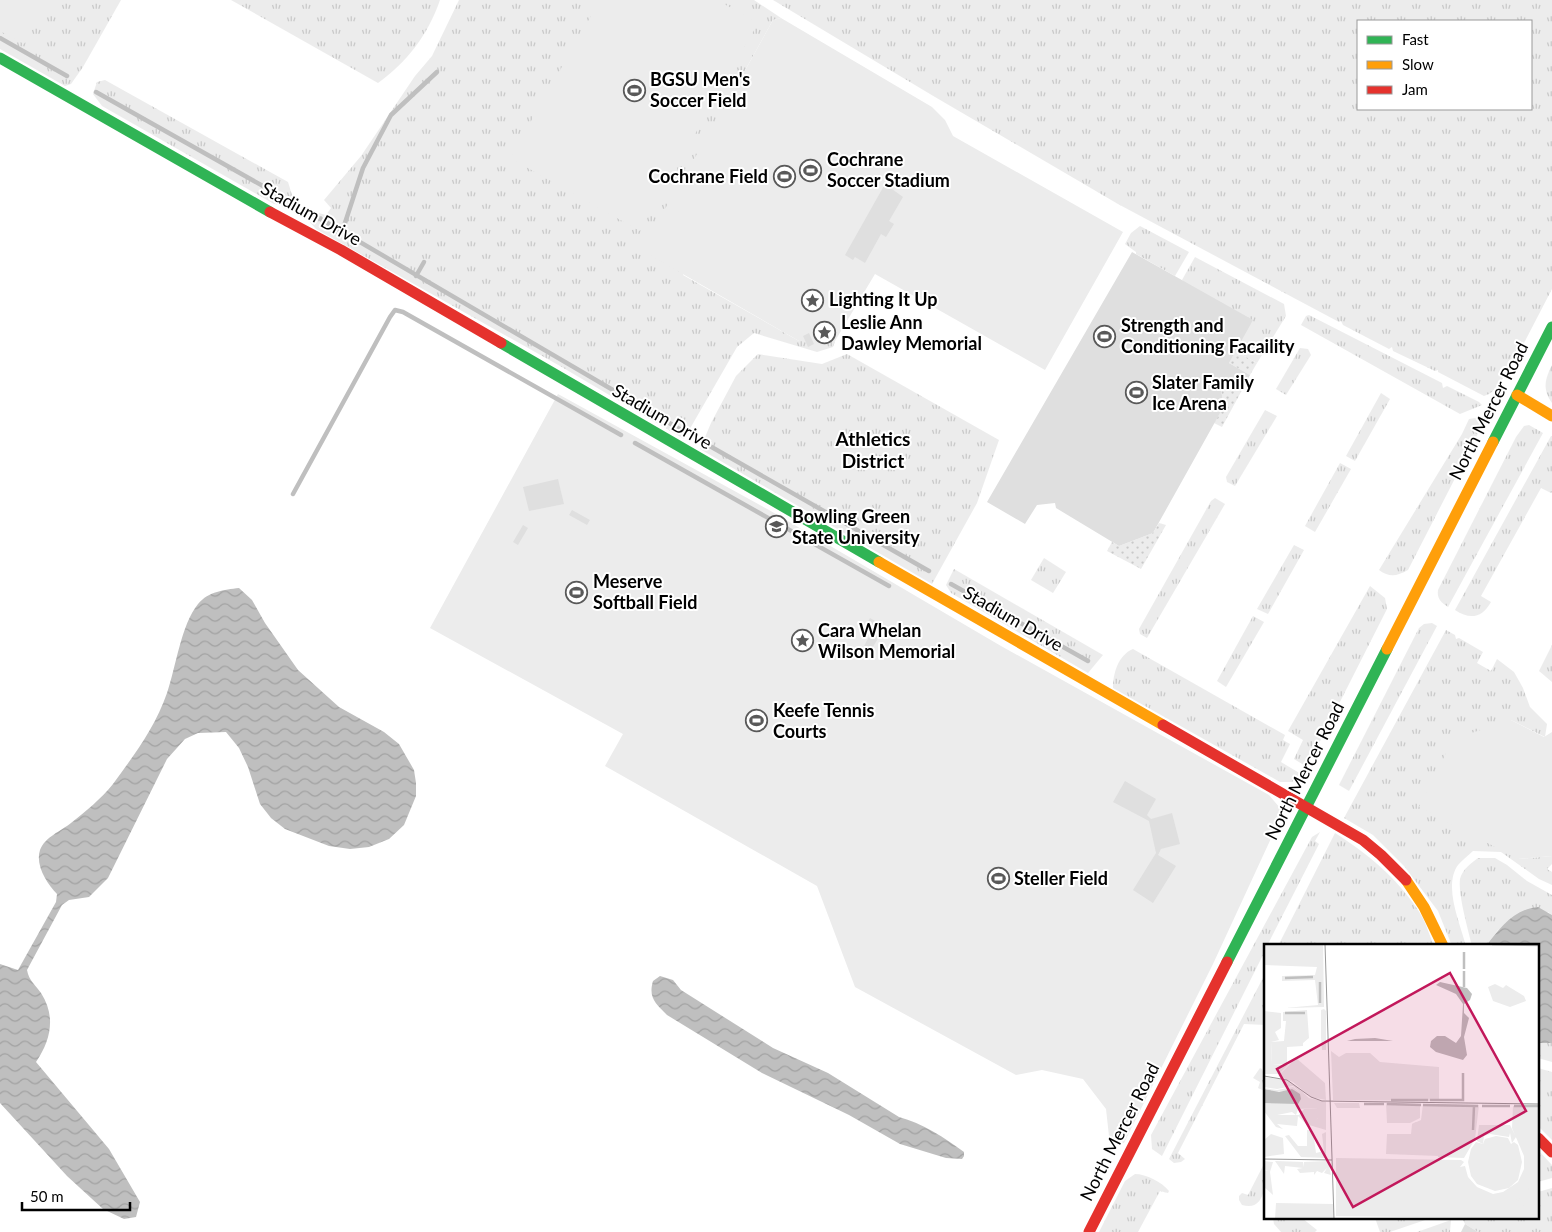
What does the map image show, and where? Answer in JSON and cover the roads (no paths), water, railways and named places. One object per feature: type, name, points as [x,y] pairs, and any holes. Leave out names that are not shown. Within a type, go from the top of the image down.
[{"type":"street","name":"Stadium Drive","points":[[0,58],[216,182],[341,250],[919,586],[1363,840],[1381,854],[1404,879],[1424,907],[1442,944]]},
{"type":"street","name":"North Mercer Road","points":[[1088,1232],[1552,327]]},
{"type":"street","points":[[1517,395],[1552,416]]},
{"type":"street","points":[[1540,1140],[1552,1152]]},
{"type":"water","points":[[239,588],[252,600],[265,623],[298,670],[339,707],[384,732],[399,744],[414,770],[416,796],[404,825],[389,839],[369,847],[350,849],[329,846],[285,829],[271,818],[260,804],[248,767],[239,748],[226,732],[198,733],[185,739],[167,759],[108,878],[89,897],[69,900],[62,905],[27,970],[31,980],[46,1002],[50,1019],[48,1037],[36,1062],[109,1149],[140,1202],[136,1217],[124,1219],[103,1209],[67,1176],[0,1103],[0,964],[18,970],[56,902],[57,894],[46,880],[39,862],[42,845],[76,819],[104,794],[143,741],[162,706],[187,623],[198,604],[212,594]]},
{"type":"water","points":[[1538,907],[1552,915],[1552,1043],[1540,1043],[1540,944],[1488,944],[1502,926],[1515,915]]},
{"type":"water","points":[[660,976],[673,980],[681,990],[773,1048],[828,1073],[899,1117],[916,1123],[949,1141],[964,1152],[964,1156],[962,1159],[946,1158],[900,1144],[849,1115],[762,1073],[667,1015],[656,1004],[652,996],[653,981]]},
{"type":"waterway","points":[[0,38],[67,76]]},
{"type":"waterway","points":[[342,232],[363,168],[391,115],[437,72]]},
{"type":"waterway","points":[[96,92],[286,199]]},
{"type":"waterway","points":[[312,214],[683,431]]},
{"type":"waterway","points":[[416,276],[424,262]]},
{"type":"waterway","points":[[293,494],[395,310],[403,312],[621,435]]},
{"type":"waterway","points":[[701,441],[929,571]]},
{"type":"waterway","points":[[635,443],[889,586]]},
{"type":"waterway","points":[[951,584],[1088,661]]},
{"type":"place","name":"BGSU Men's Soccer Field","points":[[634,90]]},
{"type":"place","name":"Cochrane Soccer Stadium","points":[[811,170]]},
{"type":"place","name":"Cochrane Field","points":[[784,177]]},
{"type":"place","name":"Lighting It Up","points":[[813,300]]},
{"type":"place","name":"Leslie Ann Dawley Memorial","points":[[825,333]]},
{"type":"place","name":"Strength and Conditioning Facaility","points":[[1105,336]]},
{"type":"place","name":"Slater Family Ice Arena","points":[[1136,393]]},
{"type":"place","name":"Bowling Green State University","points":[[776,527]]},
{"type":"place","name":"Meserve Softball Field","points":[[577,592]]},
{"type":"place","name":"Cara Whelan Wilson Memorial","points":[[802,641]]},
{"type":"place","name":"Keefe Tennis Courts","points":[[757,721]]},
{"type":"place","name":"Steller Field","points":[[998,879]]},
{"type":"district","name":"Athletics District","points":[[873,450]]}]
